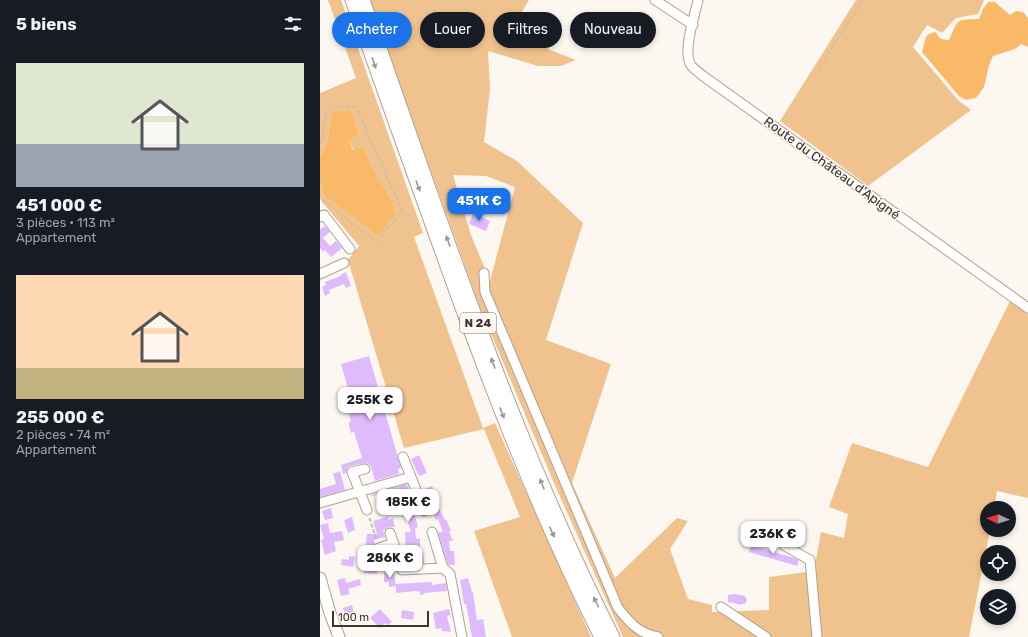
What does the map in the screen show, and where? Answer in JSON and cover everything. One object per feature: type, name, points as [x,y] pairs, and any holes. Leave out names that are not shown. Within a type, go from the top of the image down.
[{"type":"highway","name":"N 24","points":[[352,0],[459,300],[510,434],[542,510],[601,637]]},
{"type":"highway","name":"N 24","points":[[363,0],[496,371],[550,503],[613,637]]},
{"type":"main road","points":[[320,579],[339,637]]},
{"type":"street","points":[[655,0],[693,25]]},
{"type":"street","name":"Route du Château d'Apigné","points":[[698,0],[687,57],[691,65],[703,76],[1028,308]]},
{"type":"street","points":[[320,217],[324,215],[350,249]]},
{"type":"street","points":[[320,274],[344,263]]},
{"type":"street","points":[[484,273],[485,292],[618,608],[630,624],[647,634],[658,637]]},
{"type":"street","points":[[403,457],[424,511]]},
{"type":"street","points":[[365,469],[352,472],[367,510]]},
{"type":"street","points":[[320,503],[410,477]]},
{"type":"street","points":[[390,532],[402,570],[442,568]]},
{"type":"street","points":[[432,532],[442,568],[450,574],[462,637]]},
{"type":"street","points":[[379,548],[394,543]]},
{"type":"street","points":[[785,546],[810,560],[817,637]]},
{"type":"street","points":[[721,607],[766,637]]},
{"type":"path","points":[[818,70],[862,0]]},
{"type":"path","points":[[320,144],[322,141],[326,113],[337,106],[356,107],[402,211],[377,242],[320,198]]},
{"type":"path","points":[[367,510],[368,511],[377,542],[367,512],[367,510]]},
{"type":"path","points":[[384,570],[402,570]]},
{"type":"shaded area","points":[[328,0],[341,0],[345,12],[332,12]]},
{"type":"shaded area","points":[[369,0],[529,0],[522,12],[493,12],[493,48],[547,48],[576,60],[561,66],[538,66],[488,51],[490,89],[484,142],[517,161],[583,223],[546,340],[611,364],[572,483],[615,578],[677,518],[688,521],[670,549],[688,599],[712,605],[712,612],[769,610],[769,577],[814,571],[821,532],[844,538],[848,514],[829,507],[852,443],[928,467],[1010,301],[1028,314],[1028,498],[997,491],[995,501],[980,501],[980,537],[989,537],[987,545],[980,545],[980,581],[969,637],[623,637],[557,490],[481,310],[386,48],[412,48],[412,12],[373,12]],"holes":[[[453,175],[486,176],[515,187],[490,281],[471,235]]]},
{"type":"shaded area","points":[[856,0],[984,0],[978,14],[956,18],[942,33],[927,25],[913,47],[958,100],[971,110],[868,186],[780,121]]},
{"type":"shaded area","points":[[988,2],[995,2],[1010,15],[1016,11],[1023,12],[1028,18],[1028,47],[1021,44],[1015,49],[993,56],[989,65],[984,87],[976,98],[966,100],[959,96],[922,52],[926,37],[929,34],[935,32],[941,39],[949,40],[959,22],[962,20],[979,19]]},
{"type":"shaded area","points":[[345,48],[358,48],[423,233],[414,237],[483,428],[495,423],[591,637],[512,637],[474,531],[520,517],[484,429],[404,448],[348,260],[359,246],[322,202],[320,197],[320,183],[323,194],[387,221],[390,197],[363,163],[349,141],[359,133],[352,113],[331,115],[327,142],[320,156],[320,93],[356,78]]},
{"type":"shaded area","points":[[345,110],[352,113],[359,133],[349,142],[353,150],[363,148],[376,175],[392,201],[394,218],[387,221],[386,228],[378,235],[323,194],[320,183],[320,156],[327,142],[331,115],[338,111]]},
{"type":"building","points":[[473,190],[481,192],[477,202],[469,199]]},
{"type":"building","points":[[473,213],[490,221],[486,231],[469,224]]},
{"type":"building","points":[[325,226],[330,232],[323,238],[330,246],[336,241],[342,248],[331,257],[325,250],[323,252],[320,248],[320,229]]},
{"type":"building","points":[[346,272],[351,286],[346,288],[344,284],[329,290],[330,293],[325,296],[322,287],[326,285],[325,282],[341,276],[340,275]]},
{"type":"building","points":[[369,356],[401,468],[398,469],[399,474],[375,481],[371,466],[367,463],[350,466],[347,468],[346,473],[343,474],[341,465],[362,458],[354,432],[351,433],[349,426],[349,422],[351,422],[349,414],[355,412],[341,364]]},
{"type":"building","points":[[419,455],[427,473],[419,476],[411,459]]},
{"type":"building","points":[[340,471],[345,490],[320,497],[320,489],[336,484],[333,474]]},
{"type":"building","points":[[407,484],[408,489],[406,490],[409,502],[411,502],[418,527],[415,528],[416,539],[420,538],[420,552],[423,552],[424,563],[410,563],[409,549],[406,550],[405,532],[411,532],[400,496],[387,499],[385,493],[371,495]]},
{"type":"building","points":[[432,486],[437,496],[429,500],[425,489]]},
{"type":"building","points":[[331,508],[333,518],[325,520],[322,511]]},
{"type":"building","points":[[439,508],[451,531],[449,531],[453,541],[449,541],[450,551],[454,551],[455,565],[448,565],[438,532],[443,532],[438,519],[436,520],[432,510]]},
{"type":"building","points":[[352,517],[355,530],[348,533],[344,520]]},
{"type":"building","points":[[388,517],[388,520],[393,518],[395,527],[388,527],[383,531],[385,537],[374,540],[375,544],[373,550],[375,553],[365,553],[367,534],[377,534],[373,521]]},
{"type":"building","points":[[328,523],[330,533],[342,531],[344,540],[334,542],[336,551],[325,555],[321,540],[324,539],[320,525]]},
{"type":"building","points":[[752,542],[758,544],[757,547],[799,560],[797,566],[749,552]]},
{"type":"building","points":[[349,556],[355,557],[353,567],[341,565],[342,559],[349,560]]},
{"type":"building","points":[[364,566],[377,567],[377,574],[364,573]]},
{"type":"building","points":[[384,573],[394,573],[396,586],[389,587],[389,582],[384,582]]},
{"type":"building","points":[[345,578],[346,583],[360,579],[361,585],[348,589],[350,594],[341,596],[337,580]]},
{"type":"building","points":[[468,578],[473,592],[477,620],[483,619],[486,637],[472,637],[460,580]]},
{"type":"building","points":[[432,582],[432,585],[446,583],[447,591],[424,593],[420,595],[420,592],[416,591],[396,593],[396,584]]},
{"type":"building","points":[[734,594],[745,596],[747,600],[745,604],[740,605],[728,602],[728,595]]},
{"type":"building","points":[[352,605],[355,615],[346,618],[343,608]]},
{"type":"building","points":[[380,609],[392,622],[388,625],[385,623],[380,628],[370,618]]},
{"type":"building","points":[[449,609],[451,615],[447,616],[451,632],[442,631],[441,628],[436,629],[433,613]]},
{"type":"building","points":[[402,610],[414,612],[413,620],[401,618]]}]
